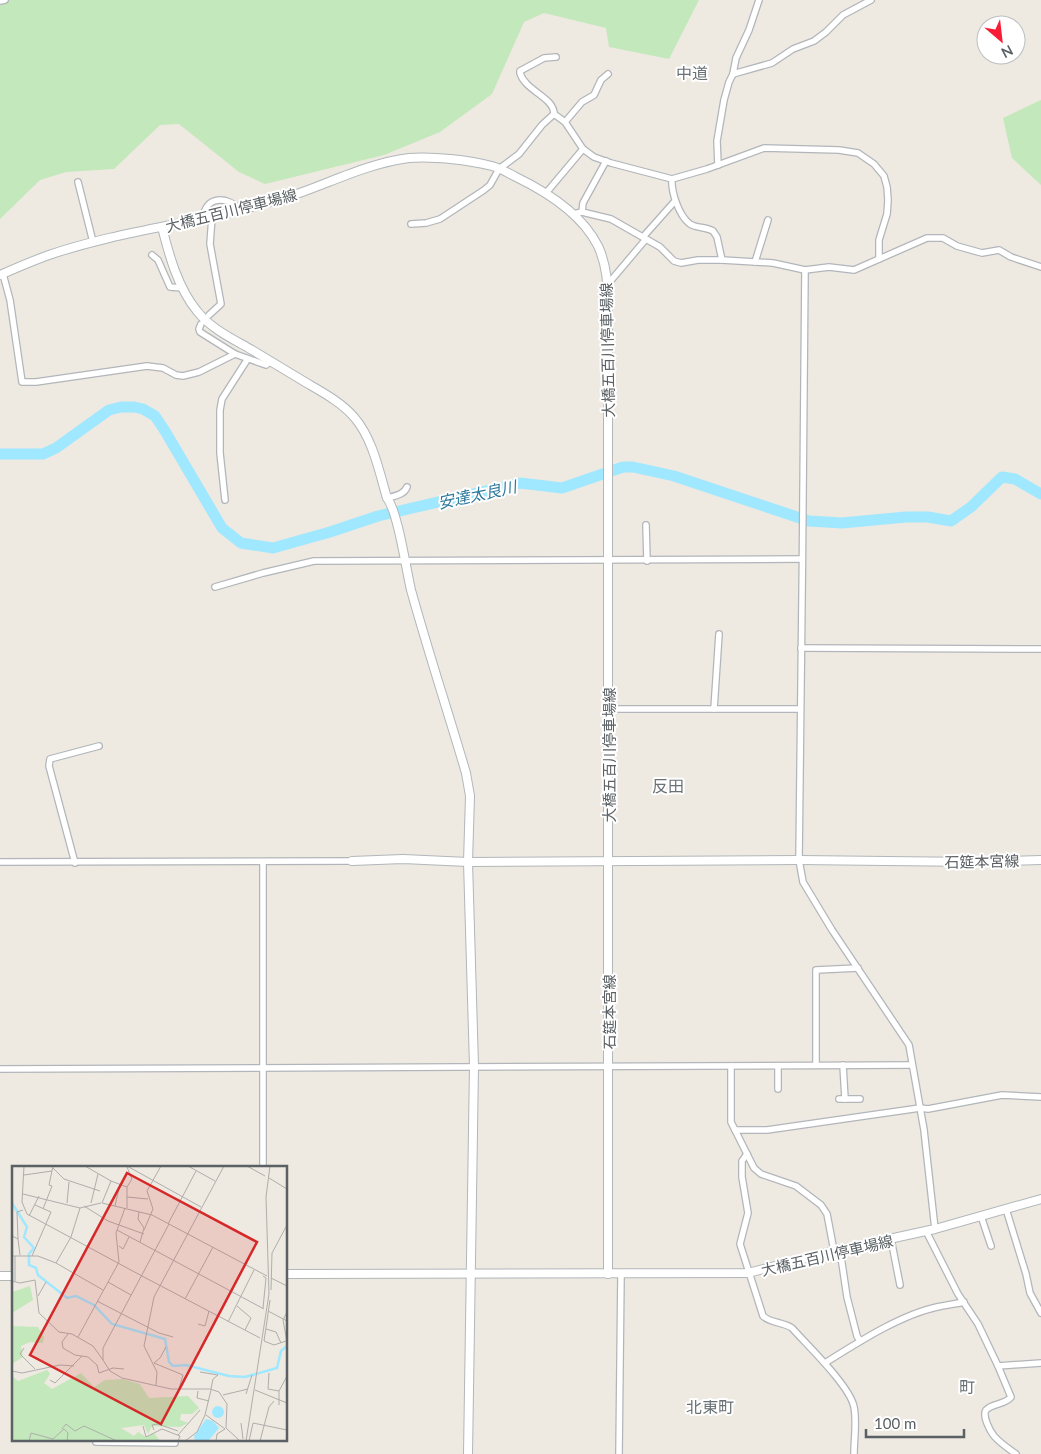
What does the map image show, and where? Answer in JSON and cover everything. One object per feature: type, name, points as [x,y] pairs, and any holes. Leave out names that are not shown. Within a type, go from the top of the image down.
[{"type":"main road","name":"大橋五百川停車場線","points":[[1,274],[49,255],[93,242],[241,210],[294,195],[374,166],[410,158],[430,158],[499,168],[546,193],[572,214],[598,245],[608,284],[608,861]]},
{"type":"main road","points":[[162,227],[166,244],[183,288],[197,312],[215,329],[335,401],[354,417],[371,446],[396,521],[404,562],[466,772],[470,796],[468,862],[474,1066],[468,1454]]},
{"type":"main road","name":"石筵本宮線","points":[[608,1274],[608,861],[799,860],[975,862],[1041,860]]},
{"type":"main road","points":[[352,861],[608,861]]},
{"type":"main road","name":"大橋五百川停車場線","points":[[608,1274],[748,1273],[837,1250],[926,1231],[1041,1199]]},
{"type":"main road","points":[[288,1274],[608,1274]]},
{"type":"street","points":[[0,1],[5,0]]},
{"type":"street","points":[[718,165],[718,141],[724,100],[733,74],[736,58],[749,30],[759,0]]},
{"type":"street","points":[[733,74],[772,63],[793,49],[814,41],[843,15],[871,0]]},
{"type":"street","points":[[556,57],[544,58],[520,71],[520,73],[525,83],[552,105],[554,114],[565,122],[583,148],[594,157],[606,161],[672,179],[764,148],[839,150],[858,153],[874,164],[884,176],[887,187],[887,214],[879,240],[879,260]]},
{"type":"street","points":[[565,122],[582,102],[594,95],[601,80],[608,74]]},
{"type":"street","points":[[411,224],[426,223],[445,216],[490,185],[499,168],[519,154],[542,124],[554,114]]},
{"type":"street","points":[[546,193],[583,148]]},
{"type":"street","points":[[582,212],[583,203],[606,161]]},
{"type":"street","points":[[672,179],[675,201],[691,225],[713,231],[717,237],[722,260]]},
{"type":"street","points":[[78,182],[93,242]]},
{"type":"street","points":[[203,219],[208,204],[221,199],[230,201],[241,210]]},
{"type":"street","points":[[608,284],[675,201]]},
{"type":"street","points":[[572,214],[582,212],[611,218],[660,247],[674,261],[681,263],[698,260],[722,260],[773,263],[805,270],[829,267],[854,270],[927,238],[937,237],[982,253],[999,250],[1011,257],[1041,267]]},
{"type":"street","points":[[209,314],[221,304],[210,244],[212,217]]},
{"type":"street","points":[[755,262],[768,220]]},
{"type":"street","points":[[152,255],[158,260],[170,286],[183,288]]},
{"type":"street","points":[[805,270],[799,860],[803,882],[832,930],[909,1045],[924,1130],[935,1228]]},
{"type":"street","points":[[1,274],[10,300],[22,382],[36,382],[147,366],[163,368],[176,375],[183,376],[199,372],[235,354]]},
{"type":"street","points":[[201,324],[200,332],[235,354],[247,360],[266,365],[271,361]]},
{"type":"street","points":[[225,500],[220,453],[220,410],[222,399],[247,360]]},
{"type":"street","points":[[388,500],[406,490],[407,487]]},
{"type":"street","points":[[646,525],[647,561]]},
{"type":"street","points":[[215,587],[314,561],[802,559]]},
{"type":"street","points":[[714,709],[719,634]]},
{"type":"street","points":[[802,648],[1041,650]]},
{"type":"street","points":[[609,709],[800,709]]},
{"type":"street","points":[[75,863],[49,766],[50,759],[99,746]]},
{"type":"street","points":[[0,862],[352,861]]},
{"type":"street","points":[[263,862],[263,1166]]},
{"type":"street","points":[[816,1066],[816,970],[858,968]]},
{"type":"street","points":[[843,1065],[842,1099],[860,1099]]},
{"type":"street","points":[[0,1069],[912,1065]]},
{"type":"street","points":[[731,1066],[731,1122],[754,1168],[761,1174],[796,1186],[821,1206],[827,1214],[857,1336],[860,1341]]},
{"type":"street","points":[[778,1066],[778,1089]]},
{"type":"street","points":[[735,1130],[767,1130],[920,1108],[928,1109],[1002,1095],[1041,1097]]},
{"type":"street","points":[[746,1154],[742,1161],[742,1177],[748,1213],[740,1244],[763,1316],[766,1319],[786,1324],[825,1362],[852,1400],[855,1409],[854,1454]]},
{"type":"street","points":[[1006,1209],[1026,1274],[1030,1294],[1041,1313]]},
{"type":"street","points":[[981,1216],[990,1246]]},
{"type":"street","points":[[926,1231],[945,1272],[978,1324],[1011,1397],[988,1408],[984,1415],[994,1436],[1016,1454]]},
{"type":"street","points":[[890,1239],[900,1285]]},
{"type":"street","points":[[619,1454],[621,1274]]},
{"type":"street","points":[[825,1362],[896,1322],[935,1307],[964,1302]]},
{"type":"street","points":[[998,1366],[1026,1366],[1041,1363]]},
{"type":"street","points":[[96,1442],[175,1443]]},
{"type":"green space","points":[[0,0],[699,0],[669,59],[609,47],[606,28],[544,13],[524,22],[492,94],[440,132],[384,155],[265,184],[239,172],[179,124],[160,125],[114,169],[66,172],[40,180],[0,219]]},
{"type":"green space","points":[[1041,100],[1041,185],[1012,158],[1003,118]]},
{"type":"waterway","name":"安達太良川","points":[[0,454],[43,454],[56,448],[109,410],[121,407],[143,409],[155,416],[165,431],[222,528],[241,543],[273,548],[378,516],[520,483],[562,488],[623,467],[633,467],[674,476],[809,521],[842,523],[906,517],[928,517],[951,521],[971,507],[1002,477],[1015,479],[1041,494]]},
{"type":"district","name":"中道","points":[[692,72]]},
{"type":"district","name":"反田","points":[[668,785]]},
{"type":"district","name":"町","points":[[967,1386]]},
{"type":"district","name":"北東町","points":[[710,1406]]}]
